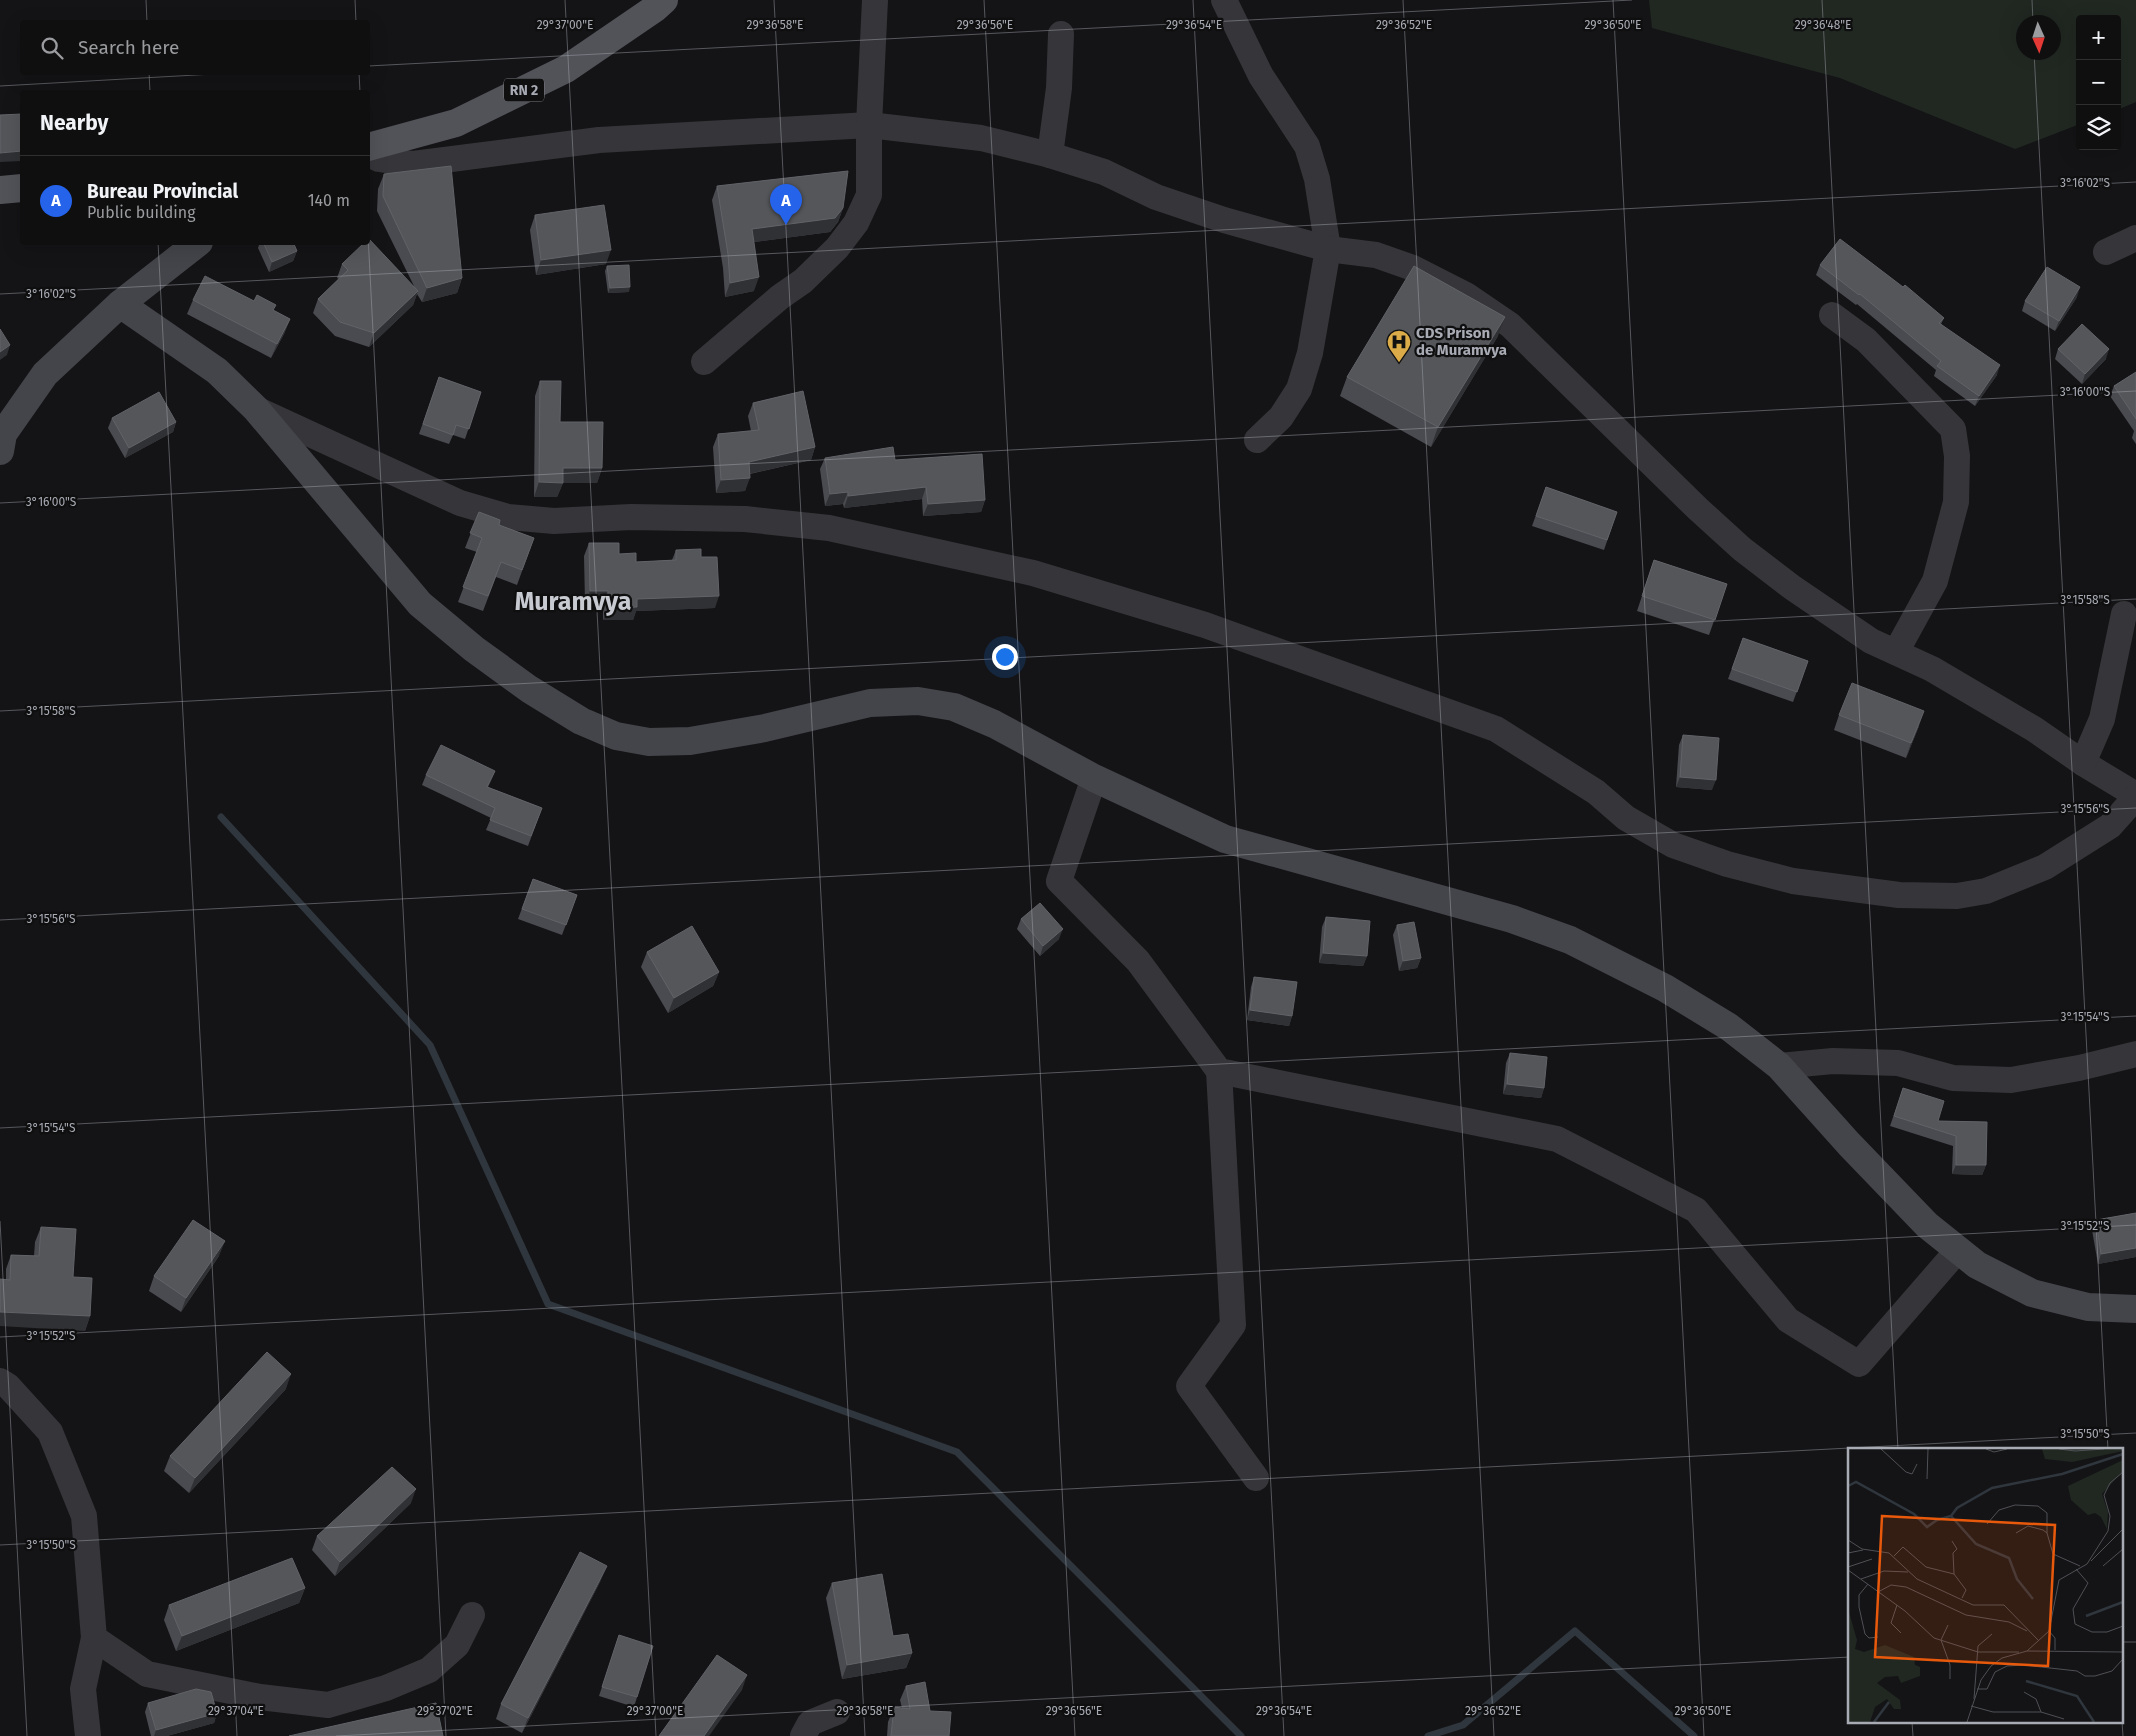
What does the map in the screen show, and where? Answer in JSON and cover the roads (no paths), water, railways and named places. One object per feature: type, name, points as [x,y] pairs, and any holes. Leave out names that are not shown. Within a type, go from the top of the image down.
[{"type":"main road","name":"RN 2","points":[[370,147],[456,123],[566,69],[654,9],[664,0]]},
{"type":"main road","points":[[0,190],[20,188]]},
{"type":"main road","points":[[1,439],[45,374],[120,304],[196,245]]},
{"type":"main road","points":[[120,304],[217,371],[256,409],[420,604],[474,649],[529,689],[580,721],[616,736],[649,742],[690,741],[765,728],[870,703],[918,701],[954,707],[994,724],[1094,778],[1225,839],[1512,919],[1570,940],[1665,988],[1729,1027],[1779,1066],[1849,1144],[1927,1225],[1977,1265],[2032,1293],[2088,1307],[2136,1309]]},
{"type":"street","points":[[704,362],[780,297],[803,281],[838,248],[856,223],[869,195],[869,125],[875,0]]},
{"type":"street","points":[[1224,0],[1261,76],[1307,146],[1317,179],[1328,249],[1310,354],[1299,389],[1281,417],[1257,440]]},
{"type":"street","points":[[1050,155],[1059,88],[1061,34]]},
{"type":"street","points":[[256,409],[460,503],[508,517],[554,521],[630,517],[745,518],[829,528],[1033,572],[1205,625],[1400,693],[1496,729],[1596,792],[1626,818],[1673,845],[1727,864],[1793,881],[1899,895],[1957,896],[1986,891],[2045,867],[2110,826],[2136,796],[2082,763],[2034,729],[1932,669],[1871,641],[1793,588],[1742,549],[1698,510],[1510,325],[1466,295],[1413,268],[1376,255],[1328,249],[1224,220],[1156,197],[1104,172],[1050,155],[981,138],[869,125],[599,140],[413,164],[379,159],[370,154]]},
{"type":"street","points":[[2106,252],[2136,238]]},
{"type":"street","points":[[1832,315],[1866,340],[1953,429],[1957,456],[1956,502],[1935,581],[1896,652]]},
{"type":"street","points":[[2082,763],[2102,719],[2124,614]]},
{"type":"street","points":[[1094,778],[1059,881],[1138,961],[1219,1071],[1233,1325],[1189,1386],[1256,1478]]},
{"type":"street","points":[[1779,1066],[1833,1060],[1898,1063],[1953,1078],[2011,1080],[2136,1054]]},
{"type":"street","points":[[1219,1071],[1557,1139],[1696,1210],[1788,1320],[1859,1364],[1958,1250]]},
{"type":"street","points":[[0,1381],[8,1386],[50,1432],[84,1516],[94,1638],[83,1689],[88,1736]]},
{"type":"street","points":[[94,1638],[147,1674],[260,1697],[328,1705],[386,1688],[429,1670],[457,1644],[472,1614]]},
{"type":"street","points":[[803,1736],[810,1723],[837,1712]]},
{"type":"waterway","points":[[221,817],[430,1045],[548,1304],[957,1452],[1241,1736]]},
{"type":"waterway","points":[[1428,1736],[1463,1725],[1575,1631],[1694,1736]]},
{"type":"place","name":"Bureau Provincial","points":[[786,225]]},
{"type":"place","name":"CDS Prison de Muramvya","points":[[1399,363]]},
{"type":"district","name":"Muramvya","points":[[573,601]]}]
